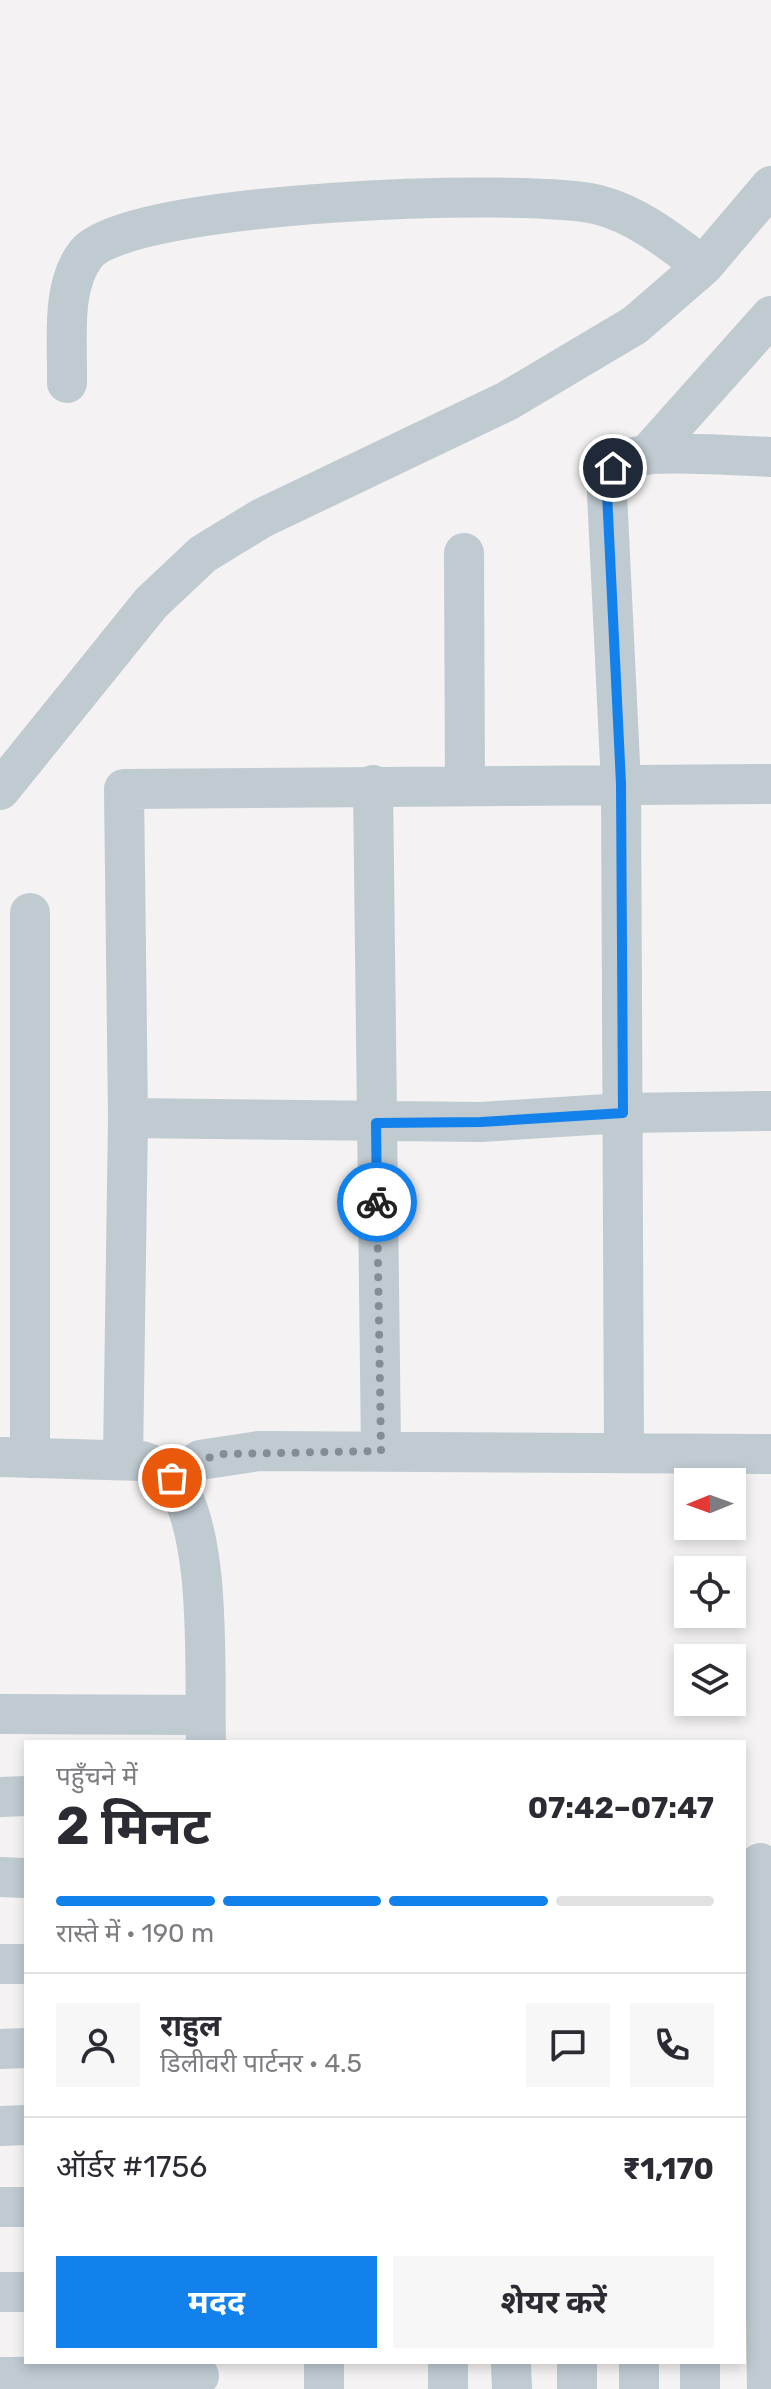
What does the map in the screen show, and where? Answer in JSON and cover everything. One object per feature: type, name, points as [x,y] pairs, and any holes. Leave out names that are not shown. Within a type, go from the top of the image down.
[{"type":"street","points":[[0,790],[151,603],[203,554],[262,518],[507,401],[635,325],[703,266],[771,186]]},
{"type":"street","points":[[67,383],[73,273],[87,251],[106,238],[144,225],[280,205],[524,198],[575,200],[634,218],[703,266]]},
{"type":"street","points":[[647,455],[771,316]]},
{"type":"street","points":[[624,1452],[621,784],[607,493],[613,468],[625,458],[647,455],[771,457]]},
{"type":"street","points":[[464,553],[465,785]]},
{"type":"street","points":[[123,1460],[128,1118],[124,789],[771,784]]},
{"type":"street","points":[[373,785],[381,1451]]},
{"type":"street","points":[[0,1714],[205,1729],[199,1566],[194,1527],[172,1478],[159,1466],[123,1460],[15,1458],[30,913]]},
{"type":"street","points":[[128,1118],[481,1122],[623,1113],[771,1111]]},
{"type":"street","points":[[172,1478],[200,1460],[224,1454],[381,1451],[771,1454]]},
{"type":"street","points":[[0,1797],[24,1796]]},
{"type":"street","points":[[758,1863],[759,2214],[767,2389]]},
{"type":"street","points":[[0,1877],[24,1878]]},
{"type":"street","points":[[0,1964],[24,1964]]},
{"type":"street","points":[[0,2049],[24,2048]]},
{"type":"street","points":[[0,2126],[24,2125]]},
{"type":"street","points":[[0,2207],[24,2207]]},
{"type":"street","points":[[0,2292],[24,2292]]},
{"type":"street","points":[[324,2364],[324,2389]]},
{"type":"street","points":[[448,2364],[448,2389]]},
{"type":"street","points":[[577,2364],[577,2389]]},
{"type":"street","points":[[639,2364],[639,2389]]},
{"type":"street","points":[[700,2364],[700,2389]]},
{"type":"street","points":[[0,2377],[200,2376]]},
{"type":"way so far","points":[[172,1478],[200,1460],[224,1454],[381,1451],[377,1202]]},
{"type":"route","points":[[377,1202],[376,1123],[481,1122],[623,1113],[621,784],[607,493],[613,468]]}]
